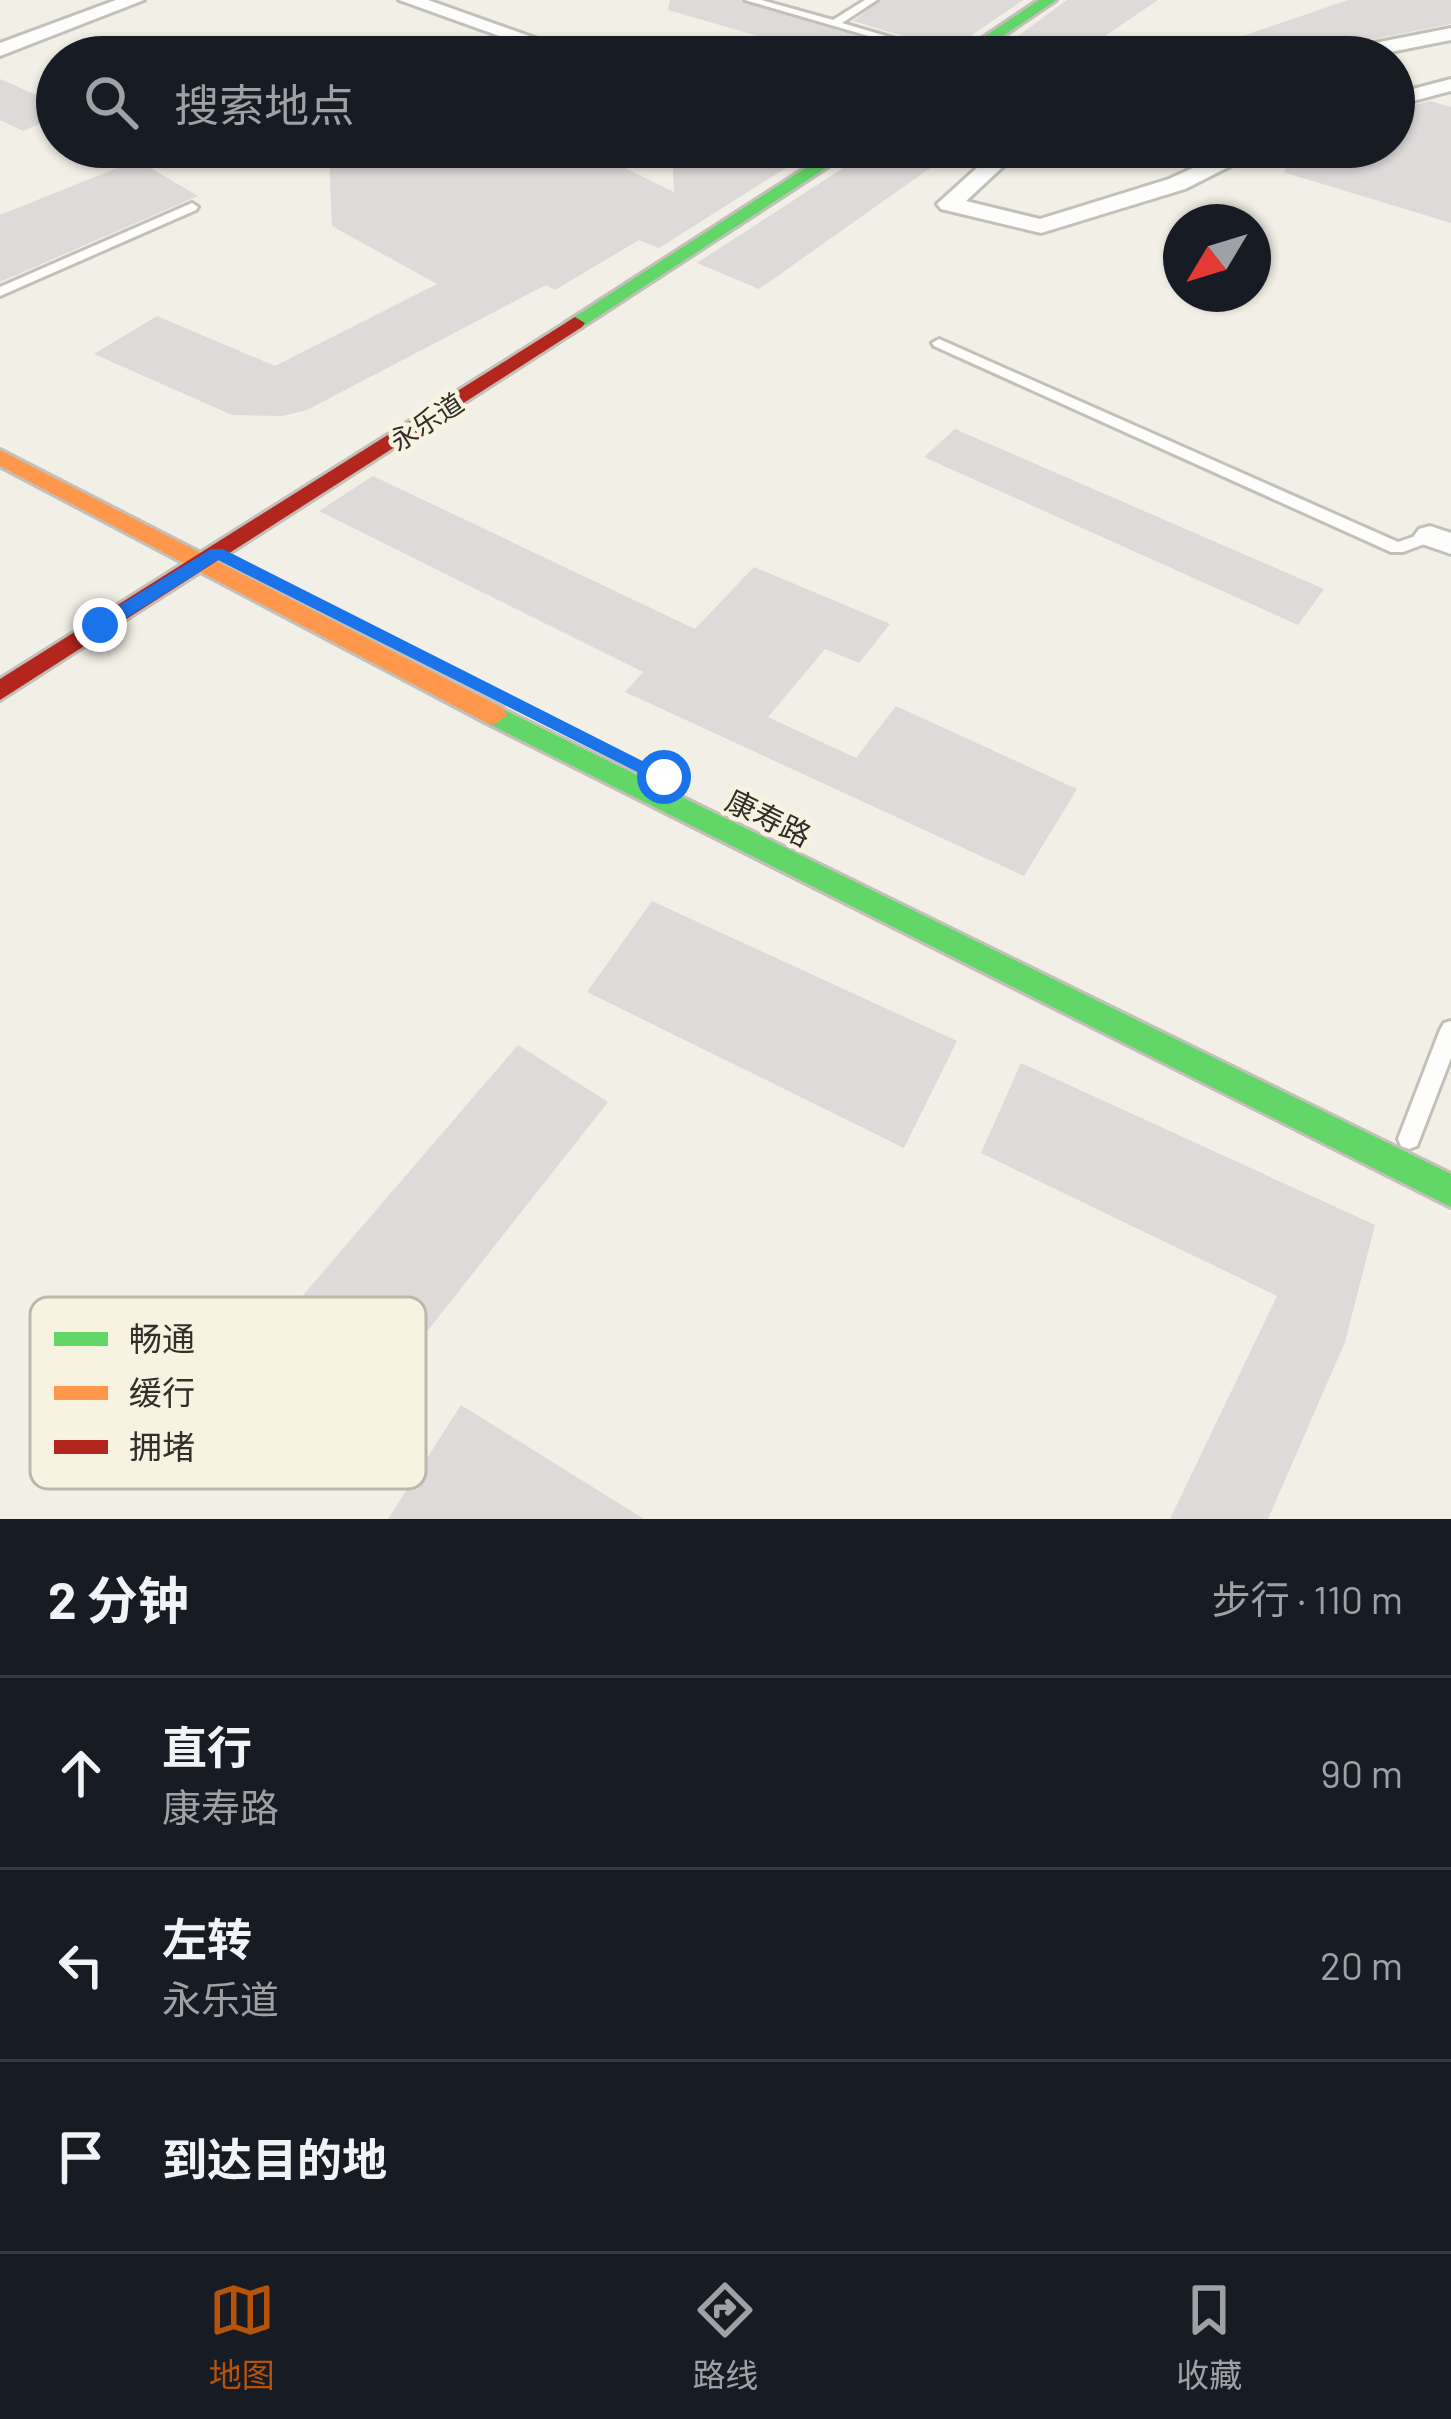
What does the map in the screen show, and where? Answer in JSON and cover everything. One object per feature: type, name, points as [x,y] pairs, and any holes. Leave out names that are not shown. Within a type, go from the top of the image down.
[{"type":"street","points":[[38,36],[134,0]]},
{"type":"street","points":[[409,0],[516,36]]},
{"type":"street","points":[[994,36],[1049,0]]},
{"type":"street","points":[[1015,36],[1070,0]]},
{"type":"street","points":[[1415,41],[1451,34]]},
{"type":"street","points":[[0,50],[36,37]]},
{"type":"street","points":[[1415,95],[1451,86]]},
{"type":"street","name":"永乐道","points":[[0,692],[199,554],[794,168]]},
{"type":"street","name":"永乐道","points":[[0,671],[199,554],[816,168]]},
{"type":"street","points":[[989,168],[950,204],[1041,226],[1177,184],[1212,168]]},
{"type":"street","name":"康寿路","points":[[0,436],[199,554],[648,793],[1451,1191]]},
{"type":"street","name":"康寿路","points":[[0,457],[1420,1144]]},
{"type":"lane","points":[[750,0],[879,36]]},
{"type":"lane","points":[[834,23],[872,0]]},
{"type":"lane","points":[[0,292],[192,207]]},
{"type":"lane","points":[[939,343],[1397,548],[1440,540]]},
{"type":"lane","points":[[1420,1144],[1451,1030]]},
{"type":"building","points":[[670,0],[741,0],[857,36],[758,36],[668,10]]},
{"type":"building","points":[[881,0],[1023,0],[970,36],[903,36],[853,21]]},
{"type":"building","points":[[1067,0],[1158,0],[1105,36],[1018,36]]},
{"type":"building","points":[[1348,0],[1451,0],[1451,24],[1389,36],[1243,36]]},
{"type":"building","points":[[0,79],[36,95],[36,126],[23,131],[0,120]]},
{"type":"building","points":[[1430,101],[1451,107],[1451,223],[1283,172],[1287,168],[1415,168],[1415,105]]},
{"type":"building","points":[[117,168],[151,168],[198,196],[0,282],[0,215]]},
{"type":"building","points":[[329,168],[625,168],[674,192],[673,168],[786,168],[659,248],[639,240],[555,290],[546,285],[307,410],[282,416],[232,415],[94,354],[157,316],[275,366],[437,284],[332,226]]},
{"type":"building","points":[[843,168],[930,168],[759,289],[697,263]]},
{"type":"building","points":[[955,429],[1324,589],[1298,625],[924,457]]},
{"type":"building","points":[[373,476],[695,629],[754,567],[890,624],[859,663],[825,649],[768,717],[856,758],[896,706],[1077,789],[1024,876],[625,692],[643,672],[319,511]]},
{"type":"building","points":[[652,901],[957,1041],[904,1148],[587,992]]},
{"type":"building","points":[[518,1045],[608,1102],[426,1333],[426,1297],[301,1297]]},
{"type":"building","points":[[1021,1063],[1375,1225],[1345,1342],[1268,1519],[1170,1519],[1277,1296],[981,1153]]},
{"type":"building","points":[[461,1405],[644,1519],[388,1519],[407,1489],[426,1489],[426,1460]]},
{"type":"traffic: fast","points":[[994,36],[1049,0]]},
{"type":"traffic: fast","points":[[575,323],[817,168]]},
{"type":"traffic: fast","points":[[494,715],[1451,1191]]},
{"type":"traffic: slow","points":[[0,457],[494,715]]},
{"type":"traffic: jam","points":[[0,691],[575,323]]},
{"type":"route","points":[[100,625],[217,553],[664,777]]}]
